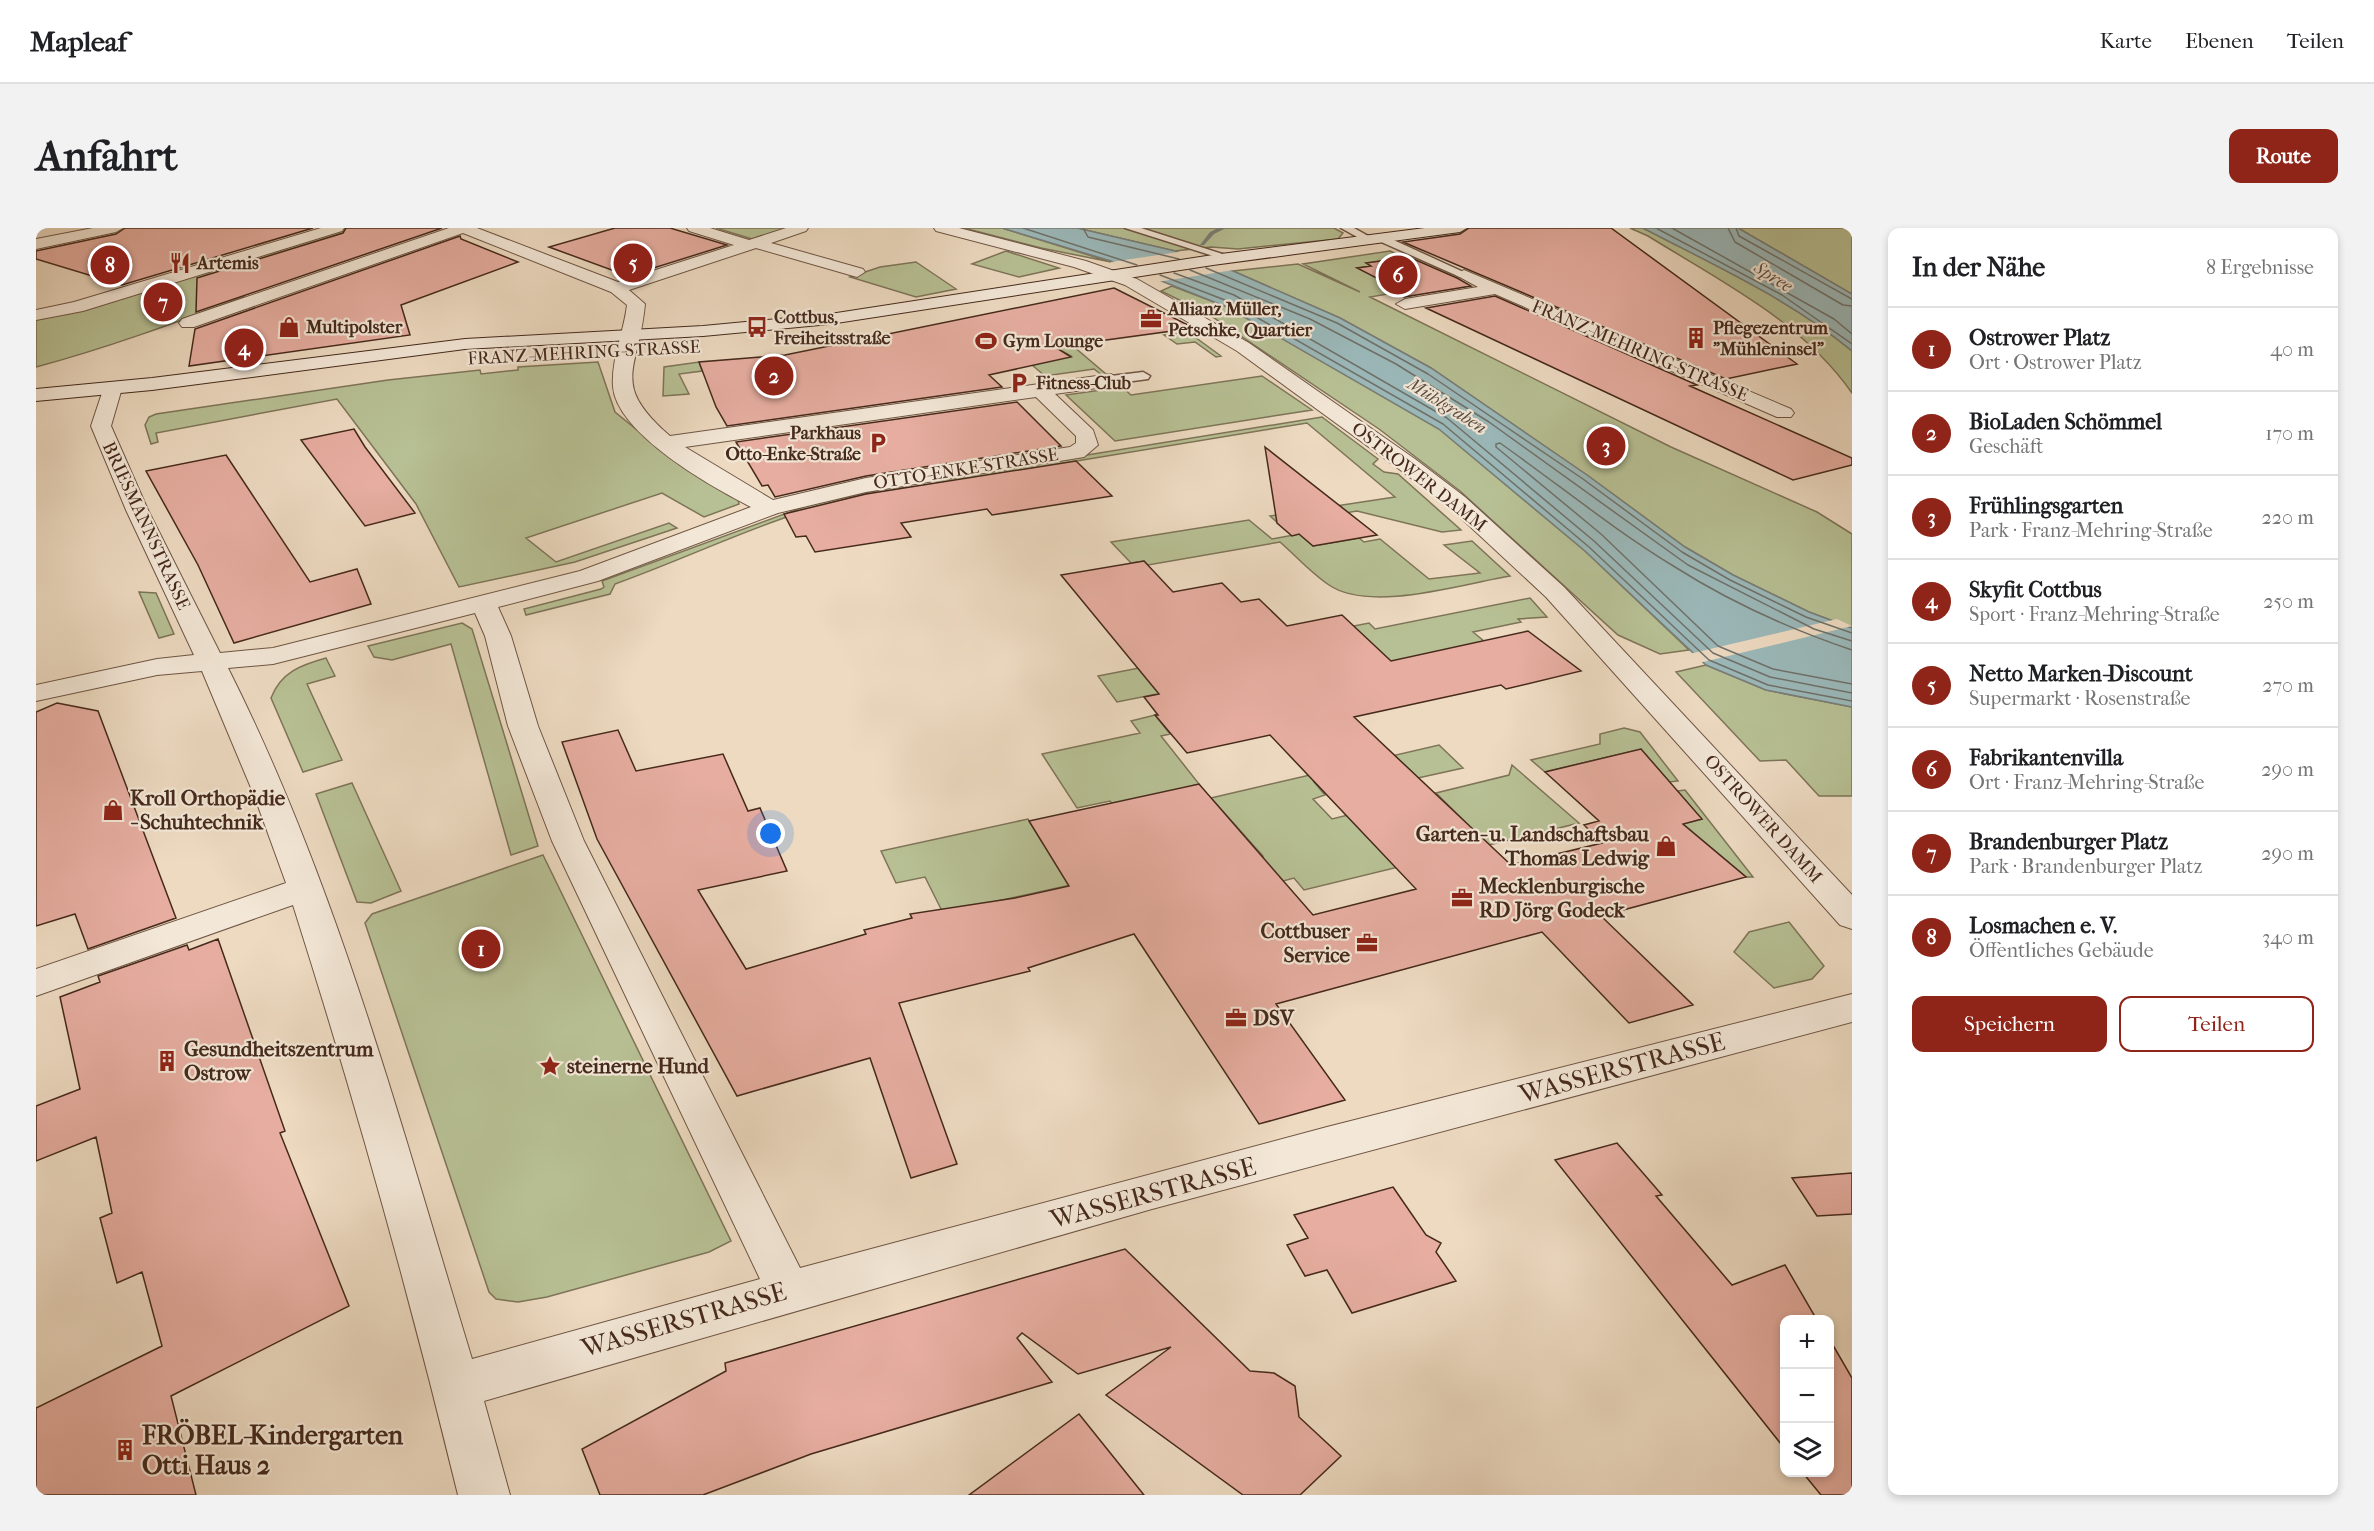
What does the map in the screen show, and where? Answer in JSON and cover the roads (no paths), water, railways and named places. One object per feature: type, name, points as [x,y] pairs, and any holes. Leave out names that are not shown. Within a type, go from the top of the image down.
[{"type":"street","points":[[36,244],[116,228]]},
{"type":"street","points":[[36,315],[77,307],[337,228]]},
{"type":"street","points":[[188,323],[464,228],[617,288],[636,304],[622,378],[624,396],[634,416],[666,443],[770,508]]},
{"type":"street","points":[[694,228],[857,272]]},
{"type":"street","points":[[617,288],[801,228]]},
{"type":"street","name":"OSTROWER DAMM","points":[[941,228],[1080,264],[1111,275],[1157,297],[1243,347],[1456,502],[1555,592],[1852,917]]},
{"type":"street","name":"FRANZ-MEHRING-STRASSE","points":[[109,396],[830,319],[1134,271],[1460,228]]},
{"type":"street","name":"FRANZ-MEHRING-STRASSE","points":[[1464,275],[1784,413]]},
{"type":"street","points":[[1404,304],[1496,289]]},
{"type":"street","points":[[666,443],[1111,380]]},
{"type":"street","name":"OTTO-ENKE-STRASSE","points":[[36,693],[121,673],[273,656],[589,576],[656,553],[770,508],[866,485],[1076,452],[1087,445],[1086,434],[1040,390]]},
{"type":"street","points":[[36,395],[109,396]]},
{"type":"street","points":[[36,412],[109,396]]},
{"type":"street","name":"BRIESMANNSTRASSE","points":[[109,396],[101,426],[137,510],[210,662],[270,795],[305,889],[361,1059],[456,1386],[484,1495]]},
{"type":"street","points":[[484,603],[498,636],[523,726],[568,841],[788,1290]]},
{"type":"street","points":[[36,983],[305,889]]},
{"type":"street","name":"WASSERSTRASSE","points":[[456,1386],[788,1290],[1670,1054],[1852,1008]]},
{"type":"lane","points":[[1130,228],[1230,258]]},
{"type":"lane","points":[[1346,228],[1377,240]]},
{"type":"lane","name":"FRANZ-MEHRING-STRASSE","points":[[1377,240],[1464,275]]},
{"type":"lane","points":[[1111,380],[1143,376]]},
{"type":"water","name":"Mühlgraben","points":[[1002,228],[1077,228],[1175,251],[1233,271],[1340,318],[1431,368],[1587,475],[1685,547],[1733,575],[1809,612],[1852,628],[1852,707],[1766,690],[1706,665],[1585,551],[1439,429],[1227,307],[1111,261]]},
{"type":"water","name":"Spree","points":[[1643,228],[1738,228],[1852,294],[1852,351],[1804,315],[1778,299]]},
{"type":"waterway","points":[[1202,244],[1212,233],[1223,228]]},
{"type":"place","name":"Artemis","points":[[180,263]]},
{"type":"place","name":"Netto Marken-Discount","points":[[633,263]]},
{"type":"place","name":"Losmachen e. V.","points":[[110,265]]},
{"type":"place","name":"Fabrikantenvilla","points":[[1398,275]]},
{"type":"place","name":"Brandenburger Platz","points":[[163,302]]},
{"type":"place","name":"Allianz Müller, Petschke, Quartier","points":[[1151,319]]},
{"type":"place","name":"Multipolster","points":[[289,327]]},
{"type":"place","name":"Cottbus, Freiheitsstraße","points":[[757,327]]},
{"type":"place","name":"Pflegezentrum \"Mühleninsel\"","points":[[1696,338]]},
{"type":"place","name":"Gym Lounge","points":[[986,341]]},
{"type":"place","name":"Skyfit Cottbus","points":[[244,348]]},
{"type":"place","name":"BioLaden Schömmel","points":[[774,376]]},
{"type":"place","name":"Fitness-Club","points":[[1019,383]]},
{"type":"place","name":"Parkhaus Otto-Enke-Straße","points":[[878,443]]},
{"type":"place","name":"Frühlingsgarten","points":[[1606,446]]},
{"type":"place","name":"Kroll Orthopädie - Schuhtechnik","points":[[113,810]]},
{"type":"place","name":"Garten- u. Landschaftsbau Thomas Ledwig","points":[[1666,846]]},
{"type":"place","name":"Mecklenburgische RD Jörg Godeck","points":[[1462,898]]},
{"type":"place","name":"Cottbuser Service","points":[[1367,943]]},
{"type":"place","name":"Ostrower Platz","points":[[481,949]]},
{"type":"place","name":"DSV","points":[[1236,1018]]},
{"type":"place","name":"Gesundheitszentrum Ostrow","points":[[167,1061]]},
{"type":"place","name":"steinerne Hund","points":[[550,1066]]},
{"type":"place","name":"FRÖBEL-Kindergarten Otti Haus 2","points":[[125,1450]]}]
